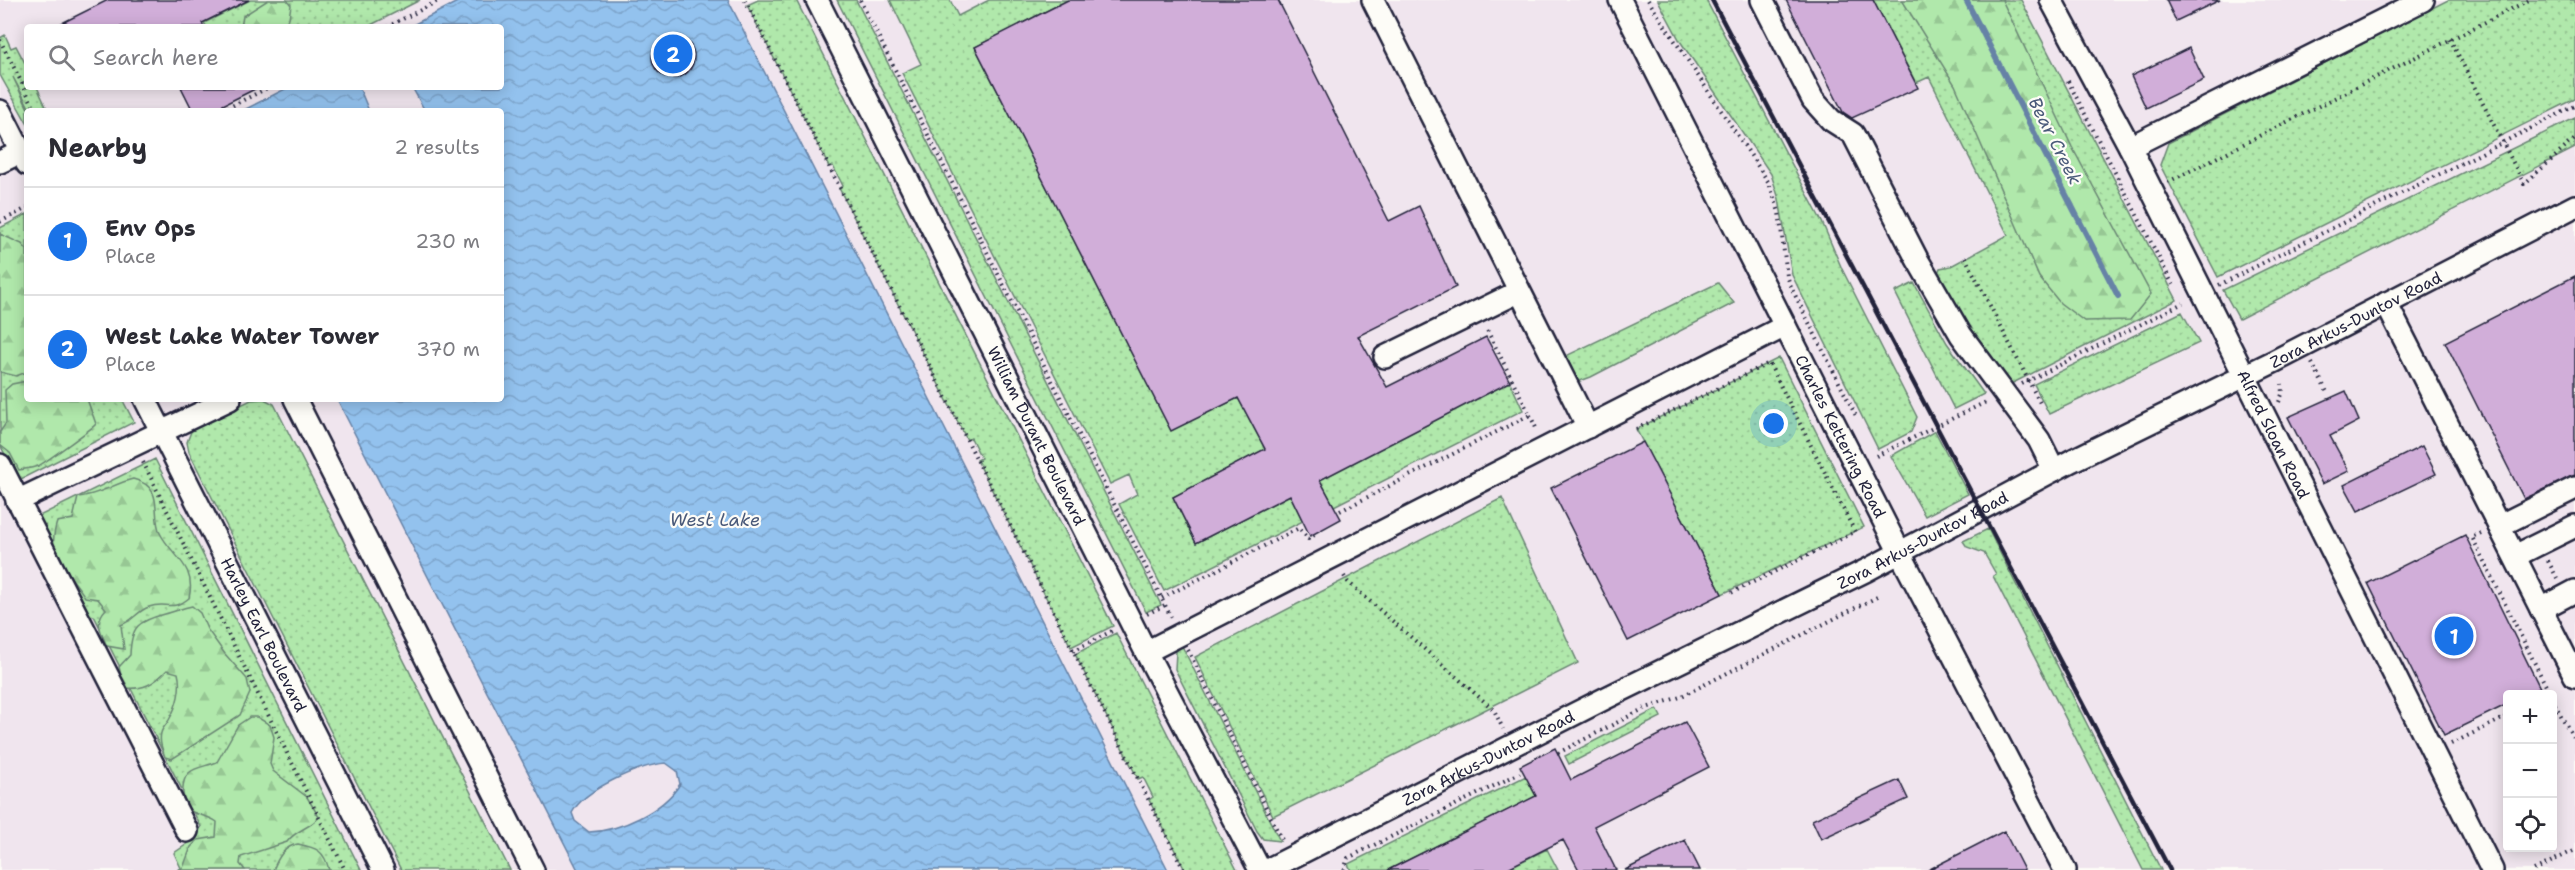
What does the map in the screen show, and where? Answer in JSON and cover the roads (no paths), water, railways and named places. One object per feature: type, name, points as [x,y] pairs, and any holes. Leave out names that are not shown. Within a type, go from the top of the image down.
[{"type":"lane","name":"William Durant Boulevard","points":[[818,0],[1146,652],[1260,870]]},
{"type":"lane","points":[[1373,0],[1518,292],[1588,427]]},
{"type":"lane","name":"Charles Kettering Road","points":[[1620,0],[1900,553],[2065,870]]},
{"type":"lane","points":[[1762,0],[1813,100],[1831,120],[1853,134],[1917,259],[1961,335],[2039,440],[2054,470]]},
{"type":"lane","name":"Alfred Sloan Road","points":[[2052,0],[2130,147],[2492,870]]},
{"type":"lane","points":[[2130,147],[2423,0]]},
{"type":"lane","points":[[0,111],[24,158],[0,162]]},
{"type":"lane","name":"Zora Arkus-Duntov Road","points":[[1267,870],[1900,553],[2054,470],[2304,346],[2575,206]]},
{"type":"lane","points":[[1385,357],[1518,292]]},
{"type":"lane","points":[[2386,303],[2575,676]]},
{"type":"lane","points":[[1146,652],[1785,326]]},
{"type":"lane","name":"Harley Earl Boulevard","points":[[146,402],[383,870]]},
{"type":"lane","points":[[17,501],[224,402]]},
{"type":"lane","points":[[297,402],[533,870]]},
{"type":"lane","points":[[0,465],[187,831]]},
{"type":"lane","points":[[2499,526],[2575,488]]},
{"type":"lane","points":[[2515,556],[2575,526]]},
{"type":"lane","points":[[2541,609],[2575,591]]},
{"type":"water","name":"West Lake","points":[[461,0],[728,0],[1168,870],[578,870],[339,402],[504,402],[504,108],[423,108],[414,90],[504,90],[504,24],[415,24]],"holes":[[[666,763],[677,771],[680,784],[663,803],[652,811],[614,828],[589,832],[575,821],[572,813],[578,804],[600,787],[642,768]]]},
{"type":"water","points":[[283,90],[360,90],[368,108],[248,108]]},
{"type":"waterway","name":"Bear Creek","points":[[1966,0],[2118,296]]},
{"type":"railway","points":[[1712,0],[2170,870]]},
{"type":"place","name":"West Lake Water Tower","points":[[673,54]]},
{"type":"place","name":"Env Ops","points":[[2454,636]]}]
